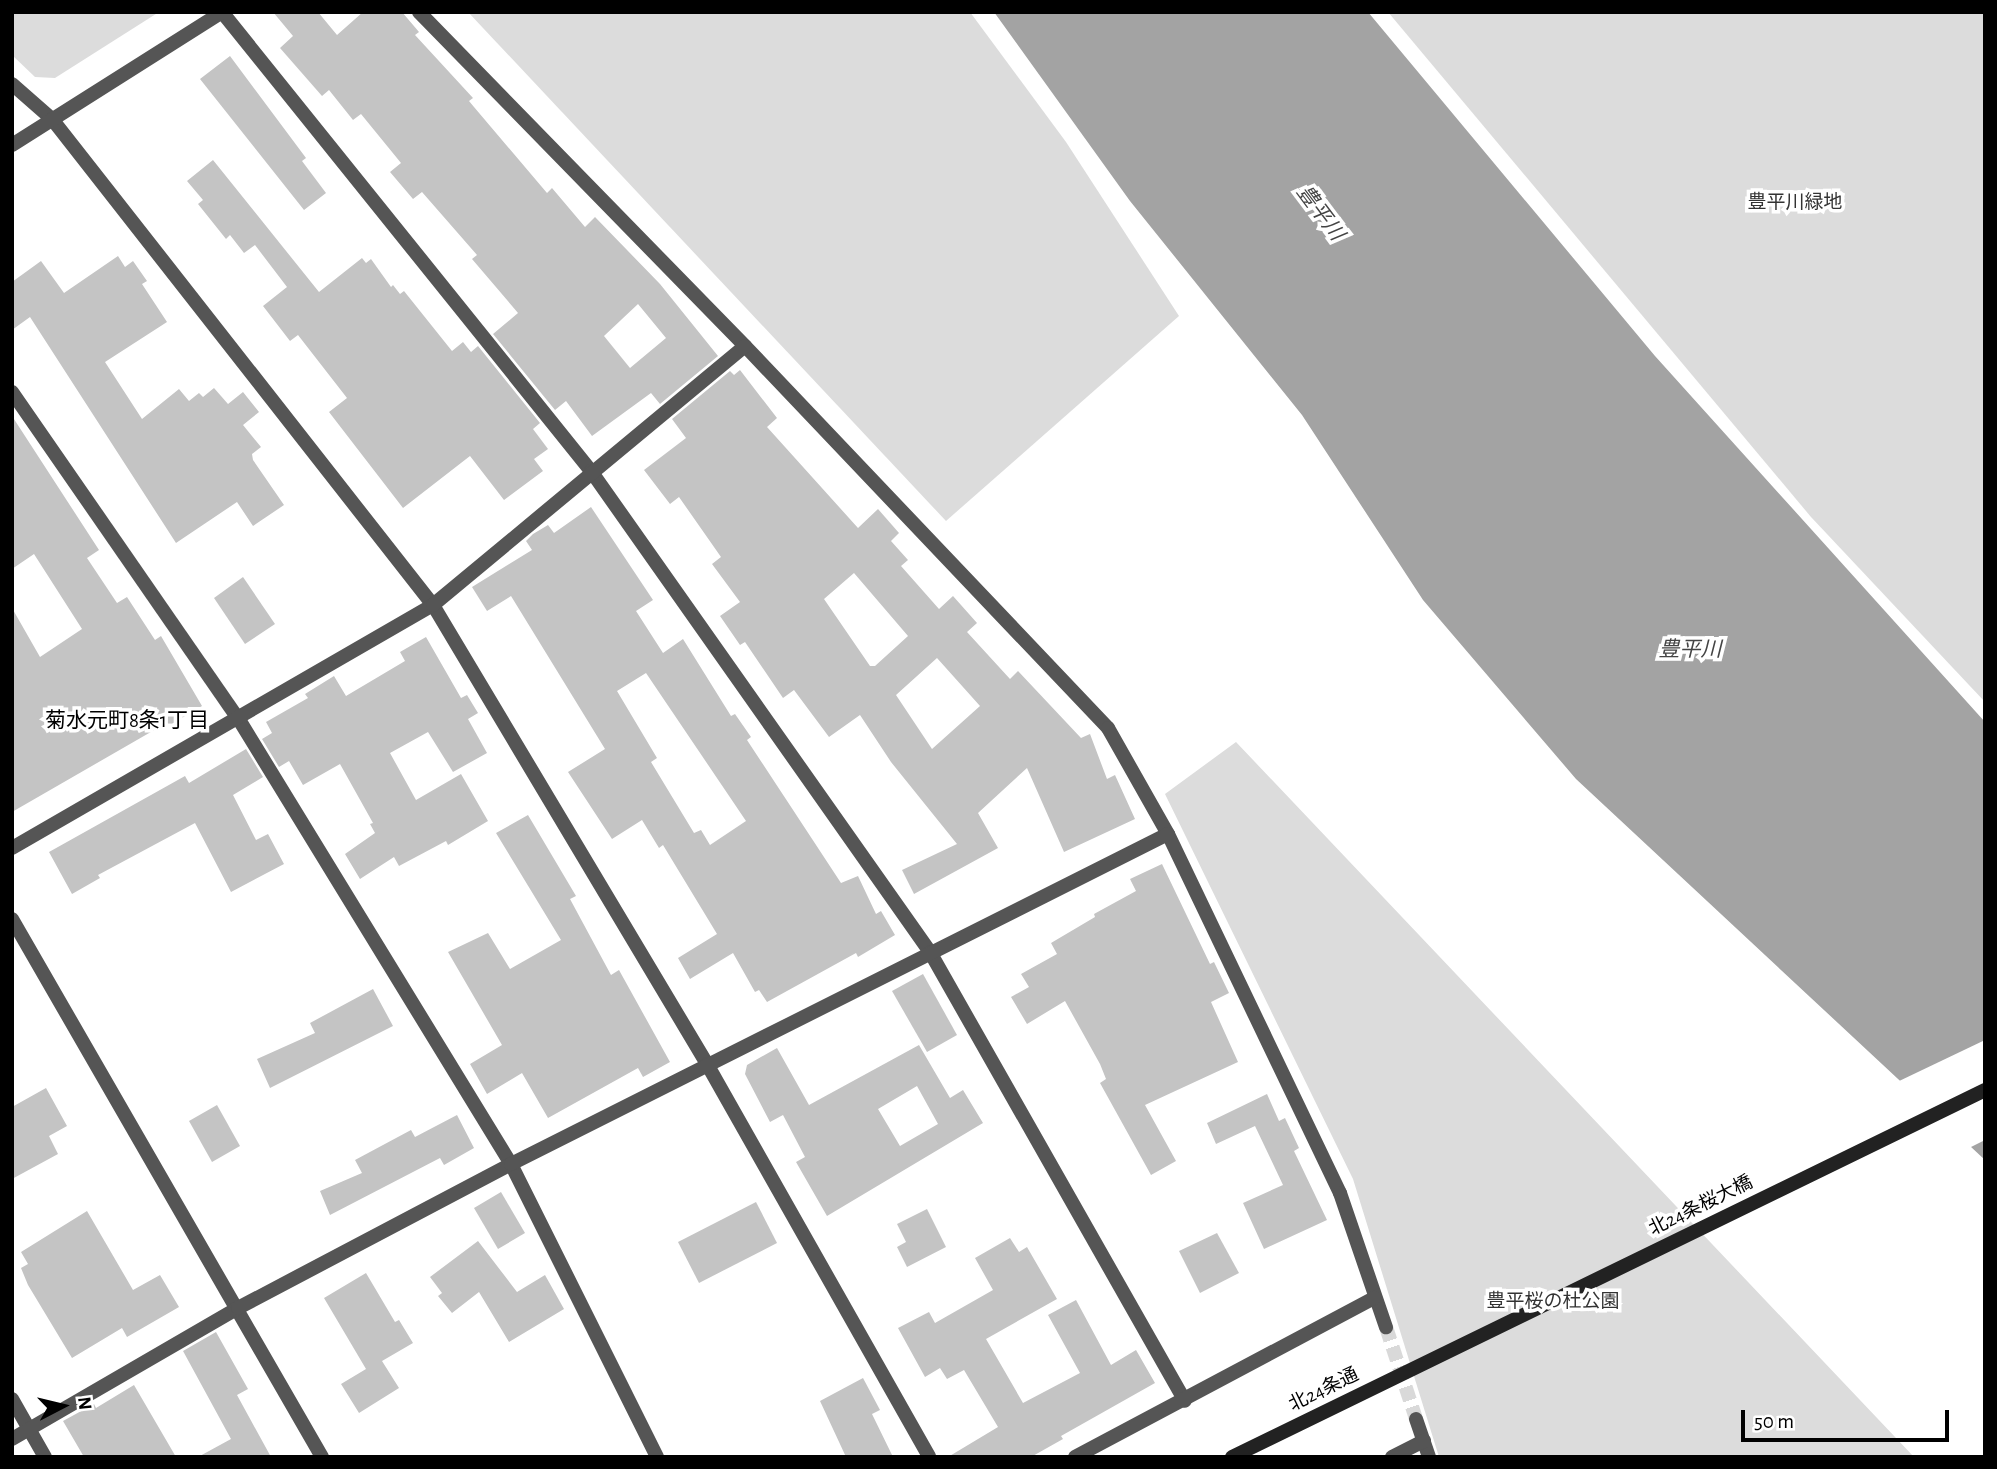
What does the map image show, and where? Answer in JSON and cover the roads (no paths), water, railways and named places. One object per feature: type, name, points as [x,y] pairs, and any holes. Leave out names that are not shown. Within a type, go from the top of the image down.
[{"type":"street","points":[[12,145],[222,12],[592,471],[930,952],[1185,1401]]},
{"type":"street","points":[[419,12],[745,346],[1108,728],[1168,834],[1340,1193],[1386,1327]]},
{"type":"street","points":[[12,84],[52,120],[433,605],[707,1064],[929,1457]]},
{"type":"street","points":[[12,848],[433,605],[745,346]]},
{"type":"street","points":[[12,392],[238,718],[511,1164],[657,1457]]},
{"type":"street","points":[[12,1439],[238,1308],[511,1164],[1168,834]]},
{"type":"street","points":[[12,919],[322,1457]]},
{"type":"street","name":"北24条桜大橋","points":[[1434,1357],[1985,1090]]},
{"type":"street","points":[[1075,1457],[1185,1401],[1374,1298]]},
{"type":"street","name":"北24条通","points":[[1232,1457],[1434,1357]]},
{"type":"street","points":[[12,1399],[46,1457]]},
{"type":"street","points":[[1416,1419],[1429,1457]]},
{"type":"street","points":[[1392,1457],[1424,1441]]},
{"type":"water","name":"豊平川","points":[[994,12],[1368,12],[1655,356],[1985,722],[1985,1160],[1576,779],[1423,600],[1302,415],[1130,201]]},
{"type":"tunnel","points":[[1386,1327],[1416,1419]]},
{"type":"district","name":"菊水元町8条1丁目","points":[[127,721]]},
{"type":"park label","name":"豊平川緑地","points":[[1795,203]]},
{"type":"park label","name":"豊平桜の杜公園","points":[[1553,1302]]}]
